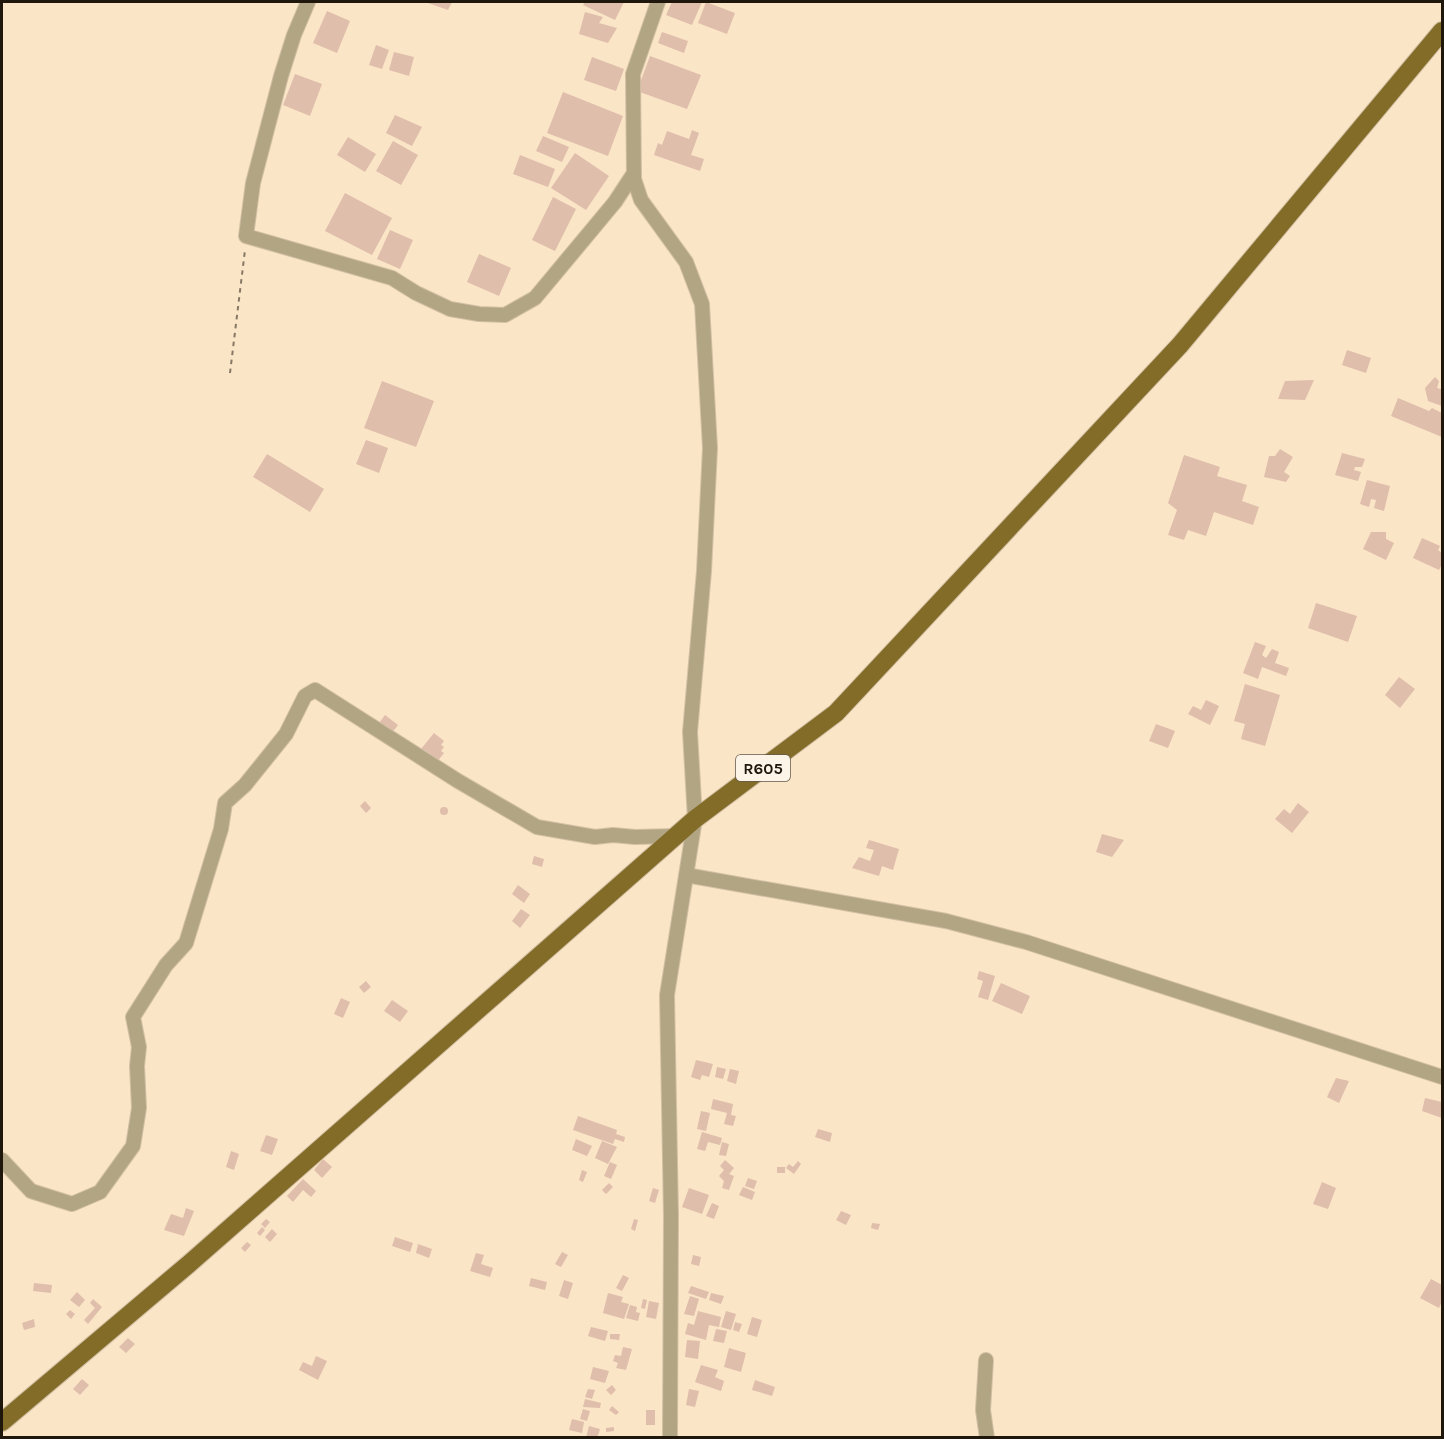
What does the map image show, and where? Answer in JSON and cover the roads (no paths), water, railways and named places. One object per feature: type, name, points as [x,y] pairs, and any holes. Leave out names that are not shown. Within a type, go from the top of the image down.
[{"type":"main road","name":"R605","points":[[2,1422],[190,1263],[675,836],[836,713],[1180,345],[1443,32]]},
{"type":"street","points":[[308,2],[294,35],[281,76],[253,183],[246,236],[392,278],[416,293],[450,309],[505,315],[535,298],[615,202],[634,173]]},
{"type":"street","points":[[658,2],[633,74],[634,173],[641,200],[686,262],[702,303],[710,448],[704,571],[690,732],[695,819],[667,995],[672,1215],[670,1437]]},
{"type":"street","points":[[2,1160],[31,1191],[72,1204],[99,1192],[133,1146],[139,1108],[136,1066],[139,1047],[133,1017],[166,964],[186,943],[221,830],[225,803],[245,785],[286,734],[305,696],[315,690],[458,781],[537,827],[596,837],[675,836]]},
{"type":"street","points":[[686,876],[946,921],[1026,942],[1443,1077]]},
{"type":"street","points":[[986,1360],[983,1410],[987,1437]]}]
